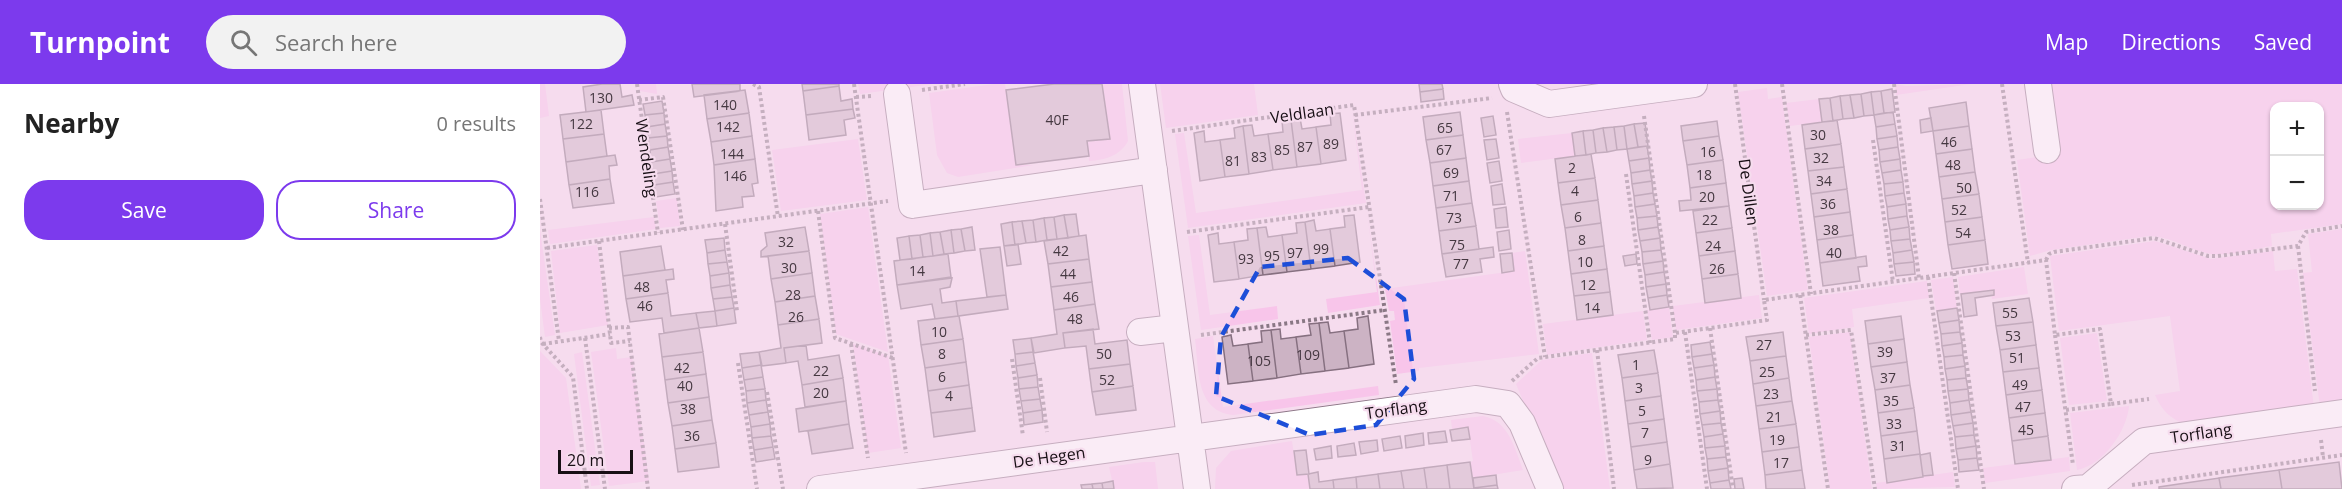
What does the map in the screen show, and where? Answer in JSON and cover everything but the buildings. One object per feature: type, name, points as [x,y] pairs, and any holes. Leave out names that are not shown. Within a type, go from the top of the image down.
[{"type":"street","points":[[1143,84],[1197,489]]},
{"type":"street","points":[[1510,90],[1549,104],[1694,84]]},
{"type":"street","points":[[2038,84],[2047,150]]},
{"type":"street","points":[[897,94],[912,202],[1154,170]]},
{"type":"street","points":[[1140,332],[1176,333]]},
{"type":"street","name":"Torflang","points":[[1189,437],[1476,399],[1504,403]]},
{"type":"street","points":[[1504,403],[1508,404],[1522,423],[1550,489]]},
{"type":"street","name":"Torflang","points":[[2076,489],[2088,488],[2145,441],[2330,415]]},
{"type":"street","name":"De Hegen","points":[[820,489],[1189,437]]},
{"type":"path","name":"Wendeling","points":[[637,84],[658,233]]},
{"type":"path","points":[[753,84],[759,87],[778,217]]},
{"type":"path","points":[[854,84],[910,477]]},
{"type":"path","name":"De Dillen","points":[[1735,84],[1764,300]]},
{"type":"path","points":[[1782,84],[1811,294]]},
{"type":"path","points":[[1894,84],[1919,278]]},
{"type":"path","points":[[2002,84],[2028,263]]},
{"type":"path","points":[[1356,115],[1510,90],[1545,357]]},
{"type":"path","points":[[1504,403],[1510,382],[1538,358],[1676,339],[1641,91]]},
{"type":"path","points":[[639,100],[663,97],[683,230]]},
{"type":"path","name":"Veldlaan","points":[[1149,135],[1354,105],[1400,409]]},
{"type":"path","points":[[1873,140],[1893,282]]},
{"type":"path","points":[[1626,174],[1650,343]]},
{"type":"path","points":[[540,198],[559,341]]},
{"type":"path","points":[[547,248],[870,204],[912,202]]},
{"type":"path","points":[[1163,236],[1370,207]]},
{"type":"path","points":[[818,211],[835,338],[892,358]]},
{"type":"path","points":[[725,224],[737,311]]},
{"type":"path","points":[[2323,457],[2330,415],[2298,246],[2306,232],[2342,226]]},
{"type":"path","points":[[2076,489],[2046,260],[2049,254],[2154,238],[2212,256],[2298,246]]},
{"type":"path","points":[[599,241],[611,343],[630,341]]},
{"type":"path","points":[[1675,333],[1767,320],[1764,300],[2046,260]]},
{"type":"path","points":[[1954,273],[1984,489]]},
{"type":"path","points":[[1928,277],[1958,489]]},
{"type":"path","points":[[1800,295],[1828,489]]},
{"type":"path","points":[[1176,333],[1385,310]]},
{"type":"path","points":[[609,328],[628,327],[648,489]]},
{"type":"path","points":[[1710,328],[1733,489]]},
{"type":"path","points":[[2055,335],[2100,328],[2111,404]]},
{"type":"path","points":[[1806,335],[1851,330],[1875,489]]},
{"type":"path","points":[[1685,332],[1707,489]]},
{"type":"path","points":[[542,344],[610,334]]},
{"type":"path","points":[[540,337],[542,344],[573,377],[587,489]]},
{"type":"path","points":[[585,338],[605,489]]},
{"type":"path","points":[[851,343],[871,483]]},
{"type":"path","points":[[1597,350],[1614,489]]},
{"type":"path","points":[[1012,359],[1039,459]]},
{"type":"path","points":[[738,363],[757,489]]},
{"type":"path","points":[[1039,459],[1040,378]]},
{"type":"path","points":[[767,392],[783,489]]},
{"type":"path","points":[[2066,410],[2149,399]]},
{"type":"path","points":[[2128,485],[2342,455]]},
{"type":"highlighted area","points":[[1348,258],[1404,299],[1414,379],[1376,425],[1310,435],[1216,396],[1221,337],[1260,267]]},
{"type":"shaded area","points":[[540,84],[545,84],[549,116],[540,118]]},
{"type":"shaded area","points":[[639,84],[656,84],[657,94],[640,91]]},
{"type":"shaded area","points":[[858,84],[933,84],[860,94]]},
{"type":"shaded area","points":[[1005,84],[1017,165],[1034,165],[958,177],[947,173],[937,155],[929,93]]},
{"type":"shaded area","points":[[1103,84],[1122,84],[1128,141],[1112,156],[1089,161],[1088,142],[1110,138]]},
{"type":"shaded area","points":[[1160,84],[1254,84],[1258,115],[1166,128]]},
{"type":"shaded area","points":[[1895,84],[1906,86],[1971,84],[1896,95]]},
{"type":"shaded area","points":[[2050,84],[2342,84],[2342,224],[2271,234],[2272,246],[2227,254],[2212,254],[2165,238],[2149,236],[2051,250],[2030,256],[2017,160],[2059,154]]},
{"type":"shaded area","points":[[1767,88],[1768,99],[1782,97],[1808,290],[1767,296],[1738,92]]},
{"type":"shaded area","points":[[1819,99],[1822,122],[1790,126],[1786,103]]},
{"type":"shaded area","points":[[1352,109],[1366,203],[1188,228],[1175,134],[1184,133],[1196,213],[1362,190]]},
{"type":"shaded area","points":[[1572,133],[1575,156],[1521,163],[1518,139]]},
{"type":"shaded area","points":[[858,139],[867,200],[781,211],[772,150]]},
{"type":"shaded area","points":[[677,198],[680,226],[660,228],[656,201]]},
{"type":"shaded area","points":[[868,207],[888,352],[836,334],[820,214]]},
{"type":"shaded area","points":[[1367,211],[1380,305],[1328,313],[1326,299],[1377,292]]},
{"type":"shaded area","points":[[654,217],[656,229],[550,244],[548,230]]},
{"type":"shaded area","points":[[2342,229],[2342,404],[2320,407],[2303,273],[2312,272],[2308,234]]},
{"type":"shaded area","points":[[540,230],[555,335],[545,337],[540,299]]},
{"type":"shaded area","points":[[1199,235],[1210,315],[1277,306],[1278,319],[1201,330],[1188,236]]},
{"type":"shaded area","points":[[2155,241],[2211,259],[2273,251],[2275,271],[2297,269],[2314,408],[2185,424],[2167,413],[2155,395],[2180,391],[2170,316],[2059,331],[2050,256]]},
{"type":"shaded area","points":[[597,245],[608,325],[560,333],[551,251]]},
{"type":"shaded area","points":[[1525,251],[1539,354],[1419,368],[1419,371],[1397,374],[1390,321],[1395,320],[1394,311],[1389,311],[1385,289],[1514,271],[1512,253]]},
{"type":"shaded area","points":[[2024,267],[2028,294],[1992,299],[1991,290],[1960,294],[1958,277]]},
{"type":"shaded area","points":[[1953,277],[1957,308],[1936,311],[1931,280]]},
{"type":"shaded area","points":[[1927,281],[1929,298],[1852,309],[1854,327],[1809,334],[1804,298]]},
{"type":"shaded area","points":[[1759,295],[1762,318],[1676,330],[1673,306]]},
{"type":"shaded area","points":[[1669,307],[1673,337],[1652,340],[1647,310]]},
{"type":"shaded area","points":[[1643,311],[1647,340],[1547,355],[1543,324]]},
{"type":"shaded area","points":[[1850,332],[1872,489],[1830,489],[1809,337]]},
{"type":"shaded area","points":[[2097,333],[2107,401],[2069,405],[2060,338]]},
{"type":"shaded area","points":[[1213,336],[1223,407],[1378,386],[1379,395],[1233,415],[1221,412],[1205,397],[1197,363],[1195,339]]},
{"type":"shaded area","points":[[853,344],[888,356],[901,448],[868,453]]},
{"type":"shaded area","points":[[616,348],[617,359],[632,357],[649,481],[609,486],[591,352]]},
{"type":"shaded area","points":[[540,351],[566,378],[581,489],[540,489]]},
{"type":"shaded area","points":[[582,352],[600,485],[591,486],[574,354]]},
{"type":"shaded area","points":[[1592,353],[1610,489],[1560,489],[1516,384],[1542,360]]},
{"type":"shaded area","points":[[2129,406],[2124,426],[2112,445],[2096,461],[2077,470],[2070,413]]},
{"type":"shaded area","points":[[1483,416],[1492,419],[1505,430],[1514,445],[1523,470],[1473,478],[1468,428],[1452,429],[1451,420]]},
{"type":"shaded area","points":[[1292,441],[1297,475],[1308,474],[1310,489],[1215,489],[1216,468],[1231,451]]},
{"type":"shaded area","points":[[2069,457],[2070,471],[1985,483],[1983,468]]},
{"type":"shaded area","points":[[1155,462],[1158,489],[1114,489],[1109,467]]},
{"type":"shaded area","points":[[1953,472],[1955,487],[1877,489],[1876,483]]}]
